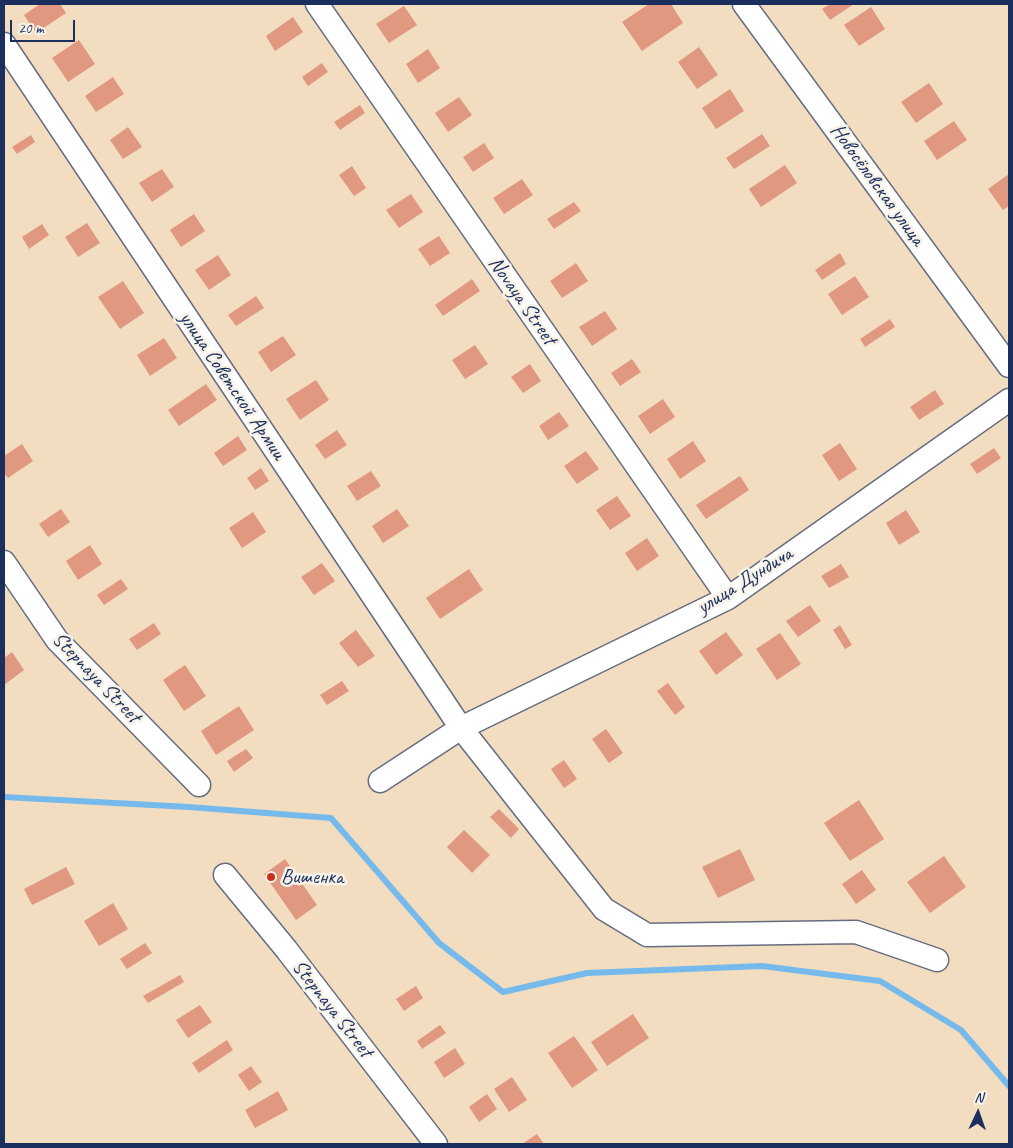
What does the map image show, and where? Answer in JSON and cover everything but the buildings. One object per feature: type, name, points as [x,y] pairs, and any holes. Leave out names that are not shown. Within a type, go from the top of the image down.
[{"type":"street","name":"Novaya Street","points":[[317,4],[728,598]]},
{"type":"street","name":"Новосёловская улица","points":[[744,4],[1009,366]]},
{"type":"street","name":"улица Советской Армии","points":[[4,44],[460,728]]},
{"type":"street","name":"улица Дундича","points":[[380,781],[460,728],[728,598],[1009,400]]},
{"type":"street","name":"Stepnaya Street","points":[[4,562],[56,640],[199,785]]},
{"type":"street","points":[[460,728],[604,909],[646,935],[856,932],[937,960]]},
{"type":"street","name":"Stepnaya Street","points":[[225,875],[286,949],[436,1144]]},
{"type":"waterway","points":[[4,797],[189,807],[331,818],[439,943],[503,992],[587,973],[762,966],[880,981],[961,1030],[1009,1086]]},
{"type":"place","name":"Вишенка","points":[[271,877]]}]
